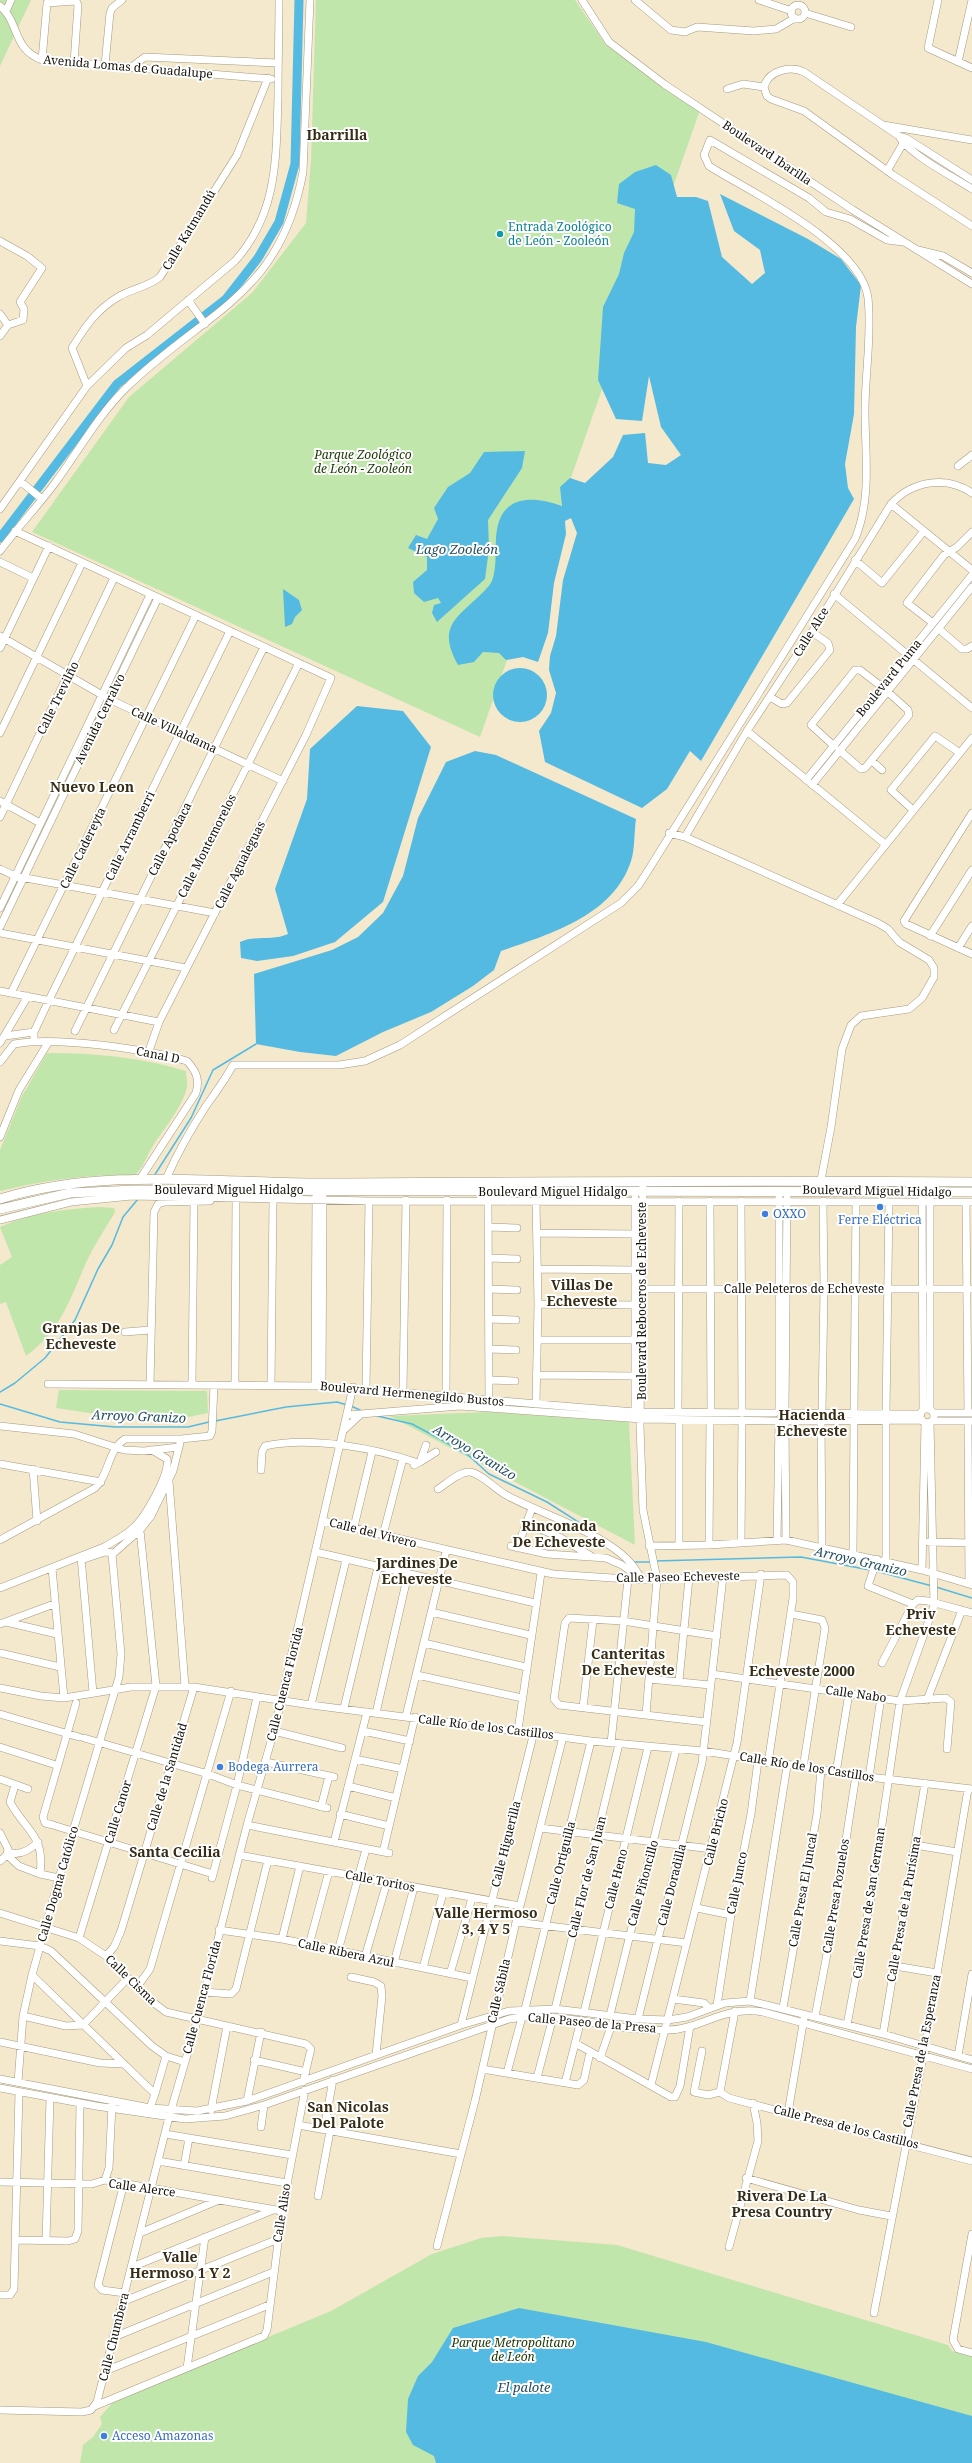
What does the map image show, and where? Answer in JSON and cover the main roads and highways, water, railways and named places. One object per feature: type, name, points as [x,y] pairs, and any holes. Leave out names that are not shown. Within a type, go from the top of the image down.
[{"type":"main road","name":"Boulevard Miguel Hidalgo","points":[[0,1199],[71,1184],[143,1179],[320,1187],[639,1197],[783,1190],[972,1192]]},
{"type":"main road","name":"Boulevard Miguel Hidalgo","points":[[0,1209],[20,1203],[70,1194],[202,1193],[320,1187],[821,1180],[972,1182]]},
{"type":"main road","points":[[460,1192],[508,1200]]},
{"type":"water","points":[[656,165],[671,175],[677,197],[696,197],[708,201],[722,257],[752,284],[765,273],[760,250],[734,231],[720,194],[808,239],[841,259],[861,285],[856,327],[854,414],[845,464],[848,488],[854,499],[701,761],[690,751],[667,789],[642,808],[545,762],[539,731],[551,713],[556,693],[549,670],[550,656],[556,636],[563,580],[577,533],[571,518],[565,521],[566,534],[554,583],[548,633],[538,662],[523,657],[506,660],[499,653],[483,652],[474,662],[458,665],[453,654],[449,636],[450,628],[454,621],[489,586],[492,581],[495,568],[497,529],[501,517],[506,509],[522,501],[532,500],[562,506],[560,487],[570,478],[585,483],[613,457],[623,435],[645,433],[648,463],[666,465],[681,455],[661,427],[649,376],[642,421],[616,419],[598,380],[603,307],[619,274],[624,253],[634,232],[635,209],[617,203],[619,184],[635,172]]},
{"type":"water","name":"Lago Zooleón","points":[[525,451],[522,468],[488,520],[489,549],[485,579],[437,622],[432,613],[434,605],[441,603],[438,598],[424,602],[414,593],[413,582],[427,570],[427,557],[408,548],[416,535],[427,539],[438,519],[434,508],[448,487],[470,473],[484,452]]},
{"type":"water","points":[[283,589],[299,600],[302,610],[295,617],[292,624],[285,627]]},
{"type":"water","points":[[520,668],[535,673],[539,676],[542,680],[547,695],[542,710],[539,714],[535,717],[520,722],[505,717],[501,714],[498,710],[493,695],[498,680],[501,676],[505,673]]},
{"type":"water","points":[[357,706],[403,711],[431,747],[383,902],[335,942],[293,956],[257,961],[241,958],[240,942],[288,934],[275,889],[307,799],[310,749]]},
{"type":"water","points":[[475,751],[496,755],[636,819],[634,846],[631,861],[622,880],[610,896],[595,909],[578,920],[559,930],[501,951],[494,970],[473,986],[431,1012],[383,1032],[336,1056],[300,1052],[256,1044],[254,974],[332,950],[358,937],[383,913],[403,876],[418,818],[446,762]]},
{"type":"water","name":"El palote","points":[[519,2308],[706,2342],[972,2416],[972,2463],[436,2463],[434,2456],[413,2445],[406,2432],[408,2399],[418,2376],[432,2362],[453,2328]]},
{"type":"waterway","points":[[0,538],[117,384],[226,299],[258,258],[279,222],[295,164],[299,0]]},
{"type":"waterway","points":[[154,1176],[191,1118],[213,1070],[256,1044]]},
{"type":"waterway","points":[[0,1392],[15,1383],[45,1358],[75,1320],[98,1269],[112,1245],[123,1217],[138,1199]]},
{"type":"waterway","name":"Arroyo Granizo","points":[[215,1421],[286,1407],[337,1402],[347,1405]]},
{"type":"waterway","name":"Arroyo Granizo","points":[[0,1404],[60,1422],[115,1427],[188,1427],[209,1422]]},
{"type":"waterway","name":"Arroyo Granizo","points":[[351,1406],[362,1411]]},
{"type":"waterway","name":"Arroyo Granizo","points":[[373,1415],[412,1424],[468,1455],[489,1474],[547,1502],[594,1532]]},
{"type":"waterway","name":"Arroyo Granizo","points":[[655,1561],[801,1557],[870,1570]]},
{"type":"waterway","name":"Arroyo Granizo","points":[[633,1562],[651,1562]]},
{"type":"waterway","name":"Arroyo Granizo","points":[[876,1571],[932,1586]]},
{"type":"waterway","name":"Arroyo Granizo","points":[[936,1587],[972,1598]]},
{"type":"place","name":"Entrada Zoológico de León - Zooleón","points":[[500,234]]},
{"type":"place","name":"Ferre Eléctrica","points":[[880,1207]]},
{"type":"place","name":"OXXO","points":[[765,1214]]},
{"type":"place","name":"Bodega Aurrera","points":[[220,1767]]},
{"type":"place","name":"Acceso Amazonas","points":[[104,2436]]},
{"type":"district","name":"Ibarrilla","points":[[337,135]]},
{"type":"district","name":"Nuevo Leon","points":[[92,787]]},
{"type":"district","name":"Villas De Echeveste","points":[[582,1294]]},
{"type":"district","name":"Granjas De Echeveste","points":[[81,1336]]},
{"type":"district","name":"Hacienda Echeveste","points":[[812,1424]]},
{"type":"district","name":"Rinconada De Echeveste","points":[[559,1534]]},
{"type":"district","name":"Jardines De Echeveste","points":[[417,1572]]},
{"type":"district","name":"Priv Echeveste","points":[[921,1622]]},
{"type":"district","name":"Canteritas De Echeveste","points":[[628,1662]]},
{"type":"district","name":"Echeveste 2000","points":[[802,1671]]},
{"type":"district","name":"Santa Cecilia","points":[[175,1852]]},
{"type":"district","name":"Valle Hermoso 3, 4 Y 5","points":[[486,1922]]},
{"type":"district","name":"San Nicolas Del Palote","points":[[348,2116]]},
{"type":"district","name":"Rivera De La Presa Country","points":[[782,2204]]},
{"type":"district","name":"Valle Hermoso 1 Y 2","points":[[180,2266]]},
{"type":"park label","name":"Parque Zoológico de León - Zooleón","points":[[363,462]]},
{"type":"park label","name":"Parque Metropolitano de León","points":[[513,2350]]}]
